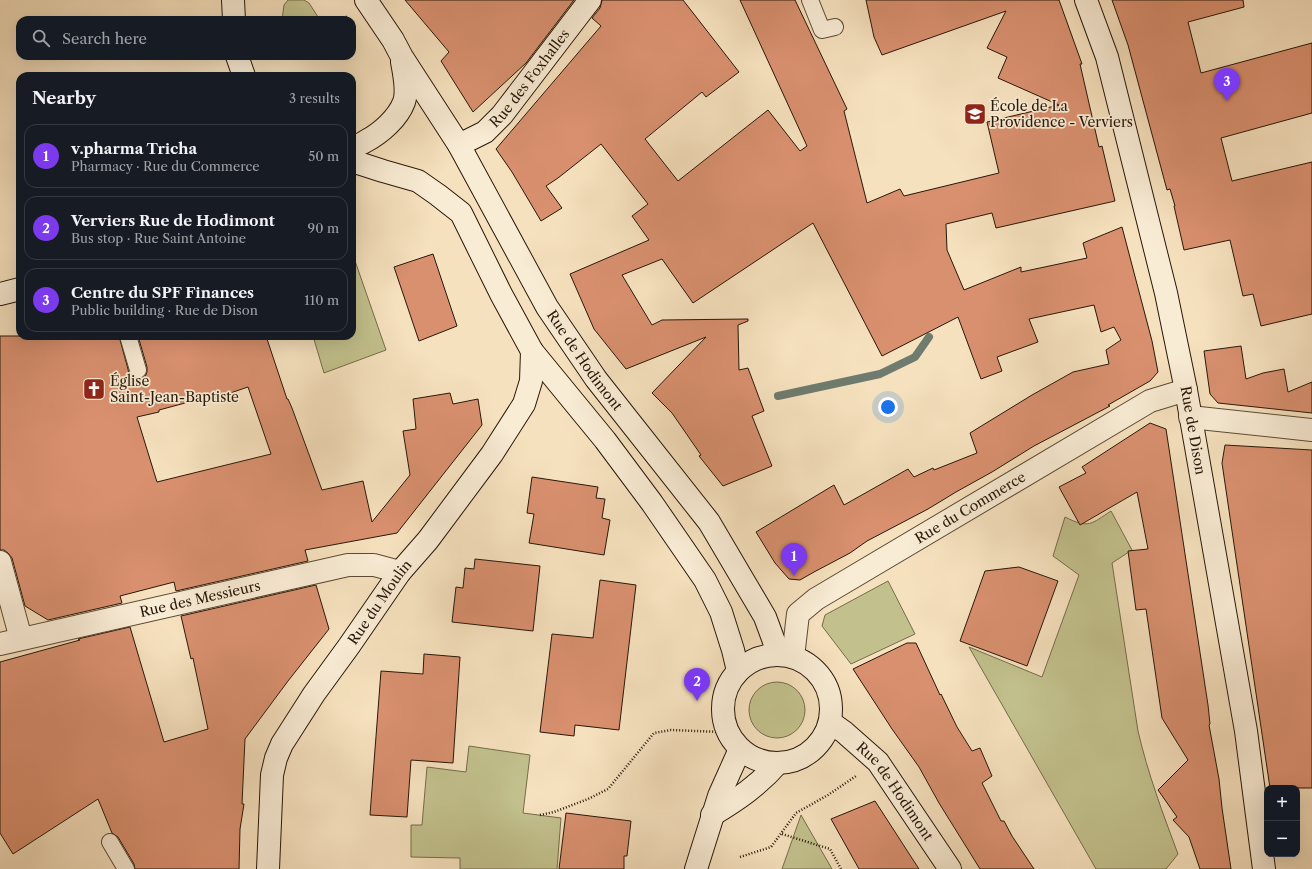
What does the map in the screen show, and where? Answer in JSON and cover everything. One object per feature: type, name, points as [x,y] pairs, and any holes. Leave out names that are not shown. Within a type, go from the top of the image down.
[{"type":"street","points":[[233,0],[234,16]]},
{"type":"street","name":"Rue de Hodimont","points":[[366,0],[459,145],[547,307],[596,380],[709,522],[765,617],[786,656]]},
{"type":"street","name":"Rue des Foxhalles","points":[[459,145],[485,132],[502,115],[590,0]]},
{"type":"street","name":"Rue de Dison","points":[[1086,0],[1109,64],[1166,293],[1186,390],[1246,731],[1264,869]]},
{"type":"street","name":"Rue de Hodimont","points":[[356,146],[366,142],[385,127],[396,116],[405,101],[406,80],[402,57]]},
{"type":"street","points":[[238,60],[243,72]]},
{"type":"street","points":[[356,162],[418,181],[461,214],[501,294],[532,351],[605,440],[652,503],[705,580],[721,612],[738,671]]},
{"type":"street","points":[[0,294],[16,290]]},
{"type":"street","name":"Rue du Moulin","points":[[268,869],[272,775],[276,758],[282,744],[314,694],[400,572],[428,540],[492,454],[524,404],[531,381],[532,351]]},
{"type":"street","name":"Rue du Commerce","points":[[786,656],[798,614],[816,599],[1150,400],[1186,390]]},
{"type":"street","points":[[1190,417],[1312,430]]},
{"type":"street","points":[[0,562],[10,641]]},
{"type":"street","name":"Rue des Messieurs","points":[[10,641],[348,565],[374,564],[400,572]]},
{"type":"street","points":[[764,656],[786,656],[811,667],[824,682],[831,702],[830,722],[823,738],[811,751],[796,760],[778,763],[757,760],[740,749],[727,732],[722,710],[724,696],[726,689],[738,671],[750,662],[764,656]]},
{"type":"street","name":"Rue de Hodimont","points":[[830,722],[844,732],[878,762],[950,869]]},
{"type":"street","points":[[696,869],[712,815],[740,749]]},
{"type":"street","points":[[712,815],[753,788],[778,763]]},
{"type":"lane","points":[[810,0],[822,30],[835,27]]},
{"type":"lane","points":[[129,340],[138,370]]},
{"type":"lane","points":[[110,842],[126,869]]},
{"type":"path","points":[[540,815],[568,807],[608,789],[654,734],[672,730],[727,732]]},
{"type":"path","points":[[740,857],[771,848],[796,813],[828,795],[878,762]]},
{"type":"path","points":[[782,834],[830,849],[841,869]]},
{"type":"shaded area","points":[[288,0],[304,0],[309,3],[317,16],[283,16],[284,5]]},
{"type":"shaded area","points":[[356,264],[386,350],[324,373],[314,340],[356,340]]},
{"type":"shaded area","points":[[1111,511],[1132,550],[1112,563],[1138,731],[1161,809],[1178,854],[1166,869],[1096,869],[969,647],[1042,677],[1079,575],[1053,556],[1065,517],[1085,524],[1094,522]]},
{"type":"shaded area","points":[[888,581],[915,634],[851,664],[822,626],[825,615]]},
{"type":"shaded area","points":[[771,682],[783,682],[793,686],[801,694],[805,704],[805,716],[801,726],[793,734],[783,738],[771,738],[761,734],[753,726],[749,716],[749,704],[753,694],[761,686]]},
{"type":"shaded area","points":[[469,746],[530,755],[523,813],[561,818],[557,869],[460,869],[460,858],[411,857],[411,825],[422,825],[427,767],[466,772]]},
{"type":"shaded area","points":[[801,815],[832,869],[782,869]]},
{"type":"building","points":[[405,0],[574,0],[526,63],[473,112],[441,61],[449,52]]},
{"type":"building","points":[[602,0],[683,0],[739,72],[706,97],[702,92],[645,139],[678,181],[768,110],[800,151],[807,146],[740,0],[795,0],[847,109],[844,111],[867,203],[900,189],[904,196],[999,173],[987,122],[1059,105],[998,78],[1007,57],[987,48],[1006,11],[882,55],[874,37],[866,0],[1059,0],[1082,64],[1080,64],[1099,147],[1102,146],[1115,201],[996,228],[992,213],[946,224],[947,250],[964,290],[1021,267],[1021,272],[1087,258],[1083,243],[1122,227],[1152,341],[1158,372],[1150,381],[1108,405],[1110,406],[1034,446],[928,509],[867,541],[850,553],[800,580],[789,579],[775,563],[756,532],[834,485],[844,505],[908,469],[914,477],[933,468],[934,470],[977,453],[970,433],[1073,372],[1109,364],[1106,350],[1121,340],[1114,327],[1101,332],[1094,305],[1029,319],[1038,342],[997,357],[1002,371],[981,379],[958,317],[882,356],[813,223],[693,303],[662,259],[622,275],[652,325],[662,320],[748,319],[748,321],[738,325],[739,370],[748,368],[764,411],[752,416],[772,466],[723,486],[699,456],[701,455],[672,413],[652,393],[706,337],[626,369],[594,329],[570,274],[649,240],[632,216],[648,204],[601,144],[546,186],[562,208],[541,221],[512,172],[496,149],[601,26],[592,18],[600,8]]},
{"type":"building","points":[[1112,0],[1243,0],[1244,7],[1188,22],[1201,73],[1312,43],[1312,113],[1221,138],[1232,181],[1312,162],[1312,314],[1261,326],[1253,294],[1243,296],[1230,240],[1184,250],[1175,206],[1170,189],[1167,190],[1128,45]]},
{"type":"building","points":[[433,254],[457,326],[419,341],[394,267]]},
{"type":"building","points":[[0,336],[16,336],[16,340],[120,340],[129,373],[136,379],[145,377],[147,372],[139,340],[267,340],[287,399],[292,408],[322,490],[363,481],[372,522],[410,475],[403,431],[416,429],[413,399],[450,393],[453,404],[478,399],[482,425],[397,533],[305,550],[308,561],[176,591],[174,582],[120,596],[122,603],[48,620],[25,606],[12,558],[4,550],[0,550]],"holes":[[[248,387],[271,454],[157,482],[137,417],[159,412],[159,410],[200,399],[201,403]]]},
{"type":"building","points":[[1241,346],[1246,379],[1263,373],[1284,369],[1288,392],[1312,382],[1312,413],[1218,403],[1210,394],[1204,351]]},
{"type":"building","points":[[1150,423],[1166,429],[1208,705],[1209,725],[1219,779],[1231,869],[1200,869],[1189,837],[1173,820],[1177,817],[1158,790],[1188,760],[1162,718],[1146,609],[1136,610],[1128,551],[1148,549],[1137,492],[1080,525],[1059,487],[1086,473],[1082,467]]},
{"type":"building","points":[[1225,445],[1312,450],[1312,788],[1300,788],[1300,785],[1270,785],[1222,463]]},
{"type":"building","points":[[532,477],[598,487],[596,498],[605,499],[602,518],[610,520],[604,555],[529,543],[534,514],[527,513]]},
{"type":"building","points":[[475,559],[540,566],[533,631],[452,622],[456,587],[463,588],[465,568],[474,569]]},
{"type":"building","points":[[1019,567],[1058,581],[1027,666],[960,641],[985,571]]},
{"type":"building","points":[[600,580],[636,585],[619,730],[575,725],[574,736],[540,732],[552,634],[593,638]]},
{"type":"building","points":[[316,585],[329,629],[245,739],[242,804],[244,804],[240,829],[239,869],[135,869],[134,864],[118,837],[112,833],[98,799],[13,854],[0,833],[0,662],[80,640],[78,639],[130,627],[164,742],[208,729],[193,658],[191,659],[181,616]]},
{"type":"building","points":[[907,643],[916,643],[940,695],[941,694],[957,727],[972,751],[980,748],[992,776],[982,783],[1001,821],[1004,821],[1034,869],[980,869],[939,803],[919,767],[853,669]]},
{"type":"building","points":[[424,654],[460,657],[453,763],[411,760],[407,817],[370,815],[381,671],[423,674]]},
{"type":"building","points":[[875,801],[919,869],[859,869],[831,819]]},
{"type":"building","points":[[566,813],[631,821],[627,856],[624,856],[624,869],[559,869]]},
{"type":"waterway","points":[[778,396],[880,374],[915,357],[929,337]]},
{"type":"place","name":"Centre du SPF Finances","points":[[1227,101]]},
{"type":"place","name":"École de La Providence - Verviers","points":[[975,114]]},
{"type":"place","name":"Église Saint-Jean-Baptiste","points":[[94,389]]},
{"type":"place","name":"v.pharma Tricha","points":[[794,576]]},
{"type":"place","name":"Verviers Rue de Hodimont","points":[[697,701]]}]
